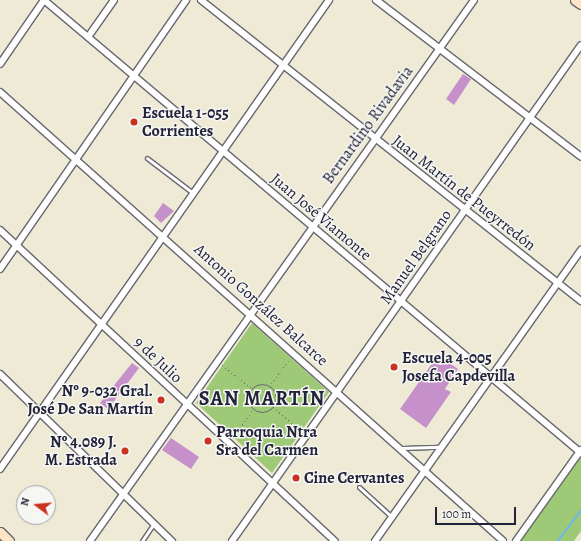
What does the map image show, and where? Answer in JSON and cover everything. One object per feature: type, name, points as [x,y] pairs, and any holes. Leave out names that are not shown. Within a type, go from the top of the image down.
[{"type":"street","name":"Juan José Viamonte","points":[[44,0],[491,379],[580,452]]},
{"type":"street","points":[[0,64],[44,0]]},
{"type":"street","points":[[88,37],[114,0]]},
{"type":"street","points":[[0,269],[186,0]]},
{"type":"street","name":"Juan Martín de Pueyrredón","points":[[201,0],[464,211],[581,302]]},
{"type":"street","points":[[0,469],[329,0]]},
{"type":"street","points":[[376,0],[581,157]]},
{"type":"street","name":"Bernardino Rivadavia","points":[[90,541],[374,138],[474,0]]},
{"type":"street","points":[[575,0],[581,4]]},
{"type":"street","name":"Manuel Belgrano","points":[[232,541],[581,45]]},
{"type":"street","name":"Antonio González Balcarce","points":[[0,92],[251,313],[402,448],[503,541]]},
{"type":"street","name":"9 de Julio","points":[[0,230],[335,541]]},
{"type":"street","points":[[375,541],[581,250]]},
{"type":"street","points":[[0,374],[172,541]]},
{"type":"street","points":[[516,541],[580,452]]},
{"type":"street","points":[[0,532],[9,541]]},
{"type":"lane","points":[[147,158],[193,193]]},
{"type":"lane","points":[[402,448],[442,447]]},
{"type":"lane","points":[[359,487],[392,517]]},
{"type":"lane","points":[[142,541],[154,523]]},
{"type":"path","points":[[269,386],[294,352]]},
{"type":"path","points":[[217,361],[252,389]]},
{"type":"path","points":[[260,384],[269,386],[275,397],[273,406],[262,412],[254,409],[248,401],[252,389],[260,384]]},
{"type":"path","points":[[273,406],[306,435]]},
{"type":"path","points":[[229,443],[254,409]]},
{"type":"green space","points":[[252,323],[329,392],[272,473],[196,403]]},
{"type":"green space","points":[[581,456],[581,531],[574,541],[520,541]]},
{"type":"building","points":[[463,74],[471,79],[454,105],[446,99]]},
{"type":"building","points":[[163,203],[174,211],[161,223],[154,216]]},
{"type":"building","points":[[438,355],[458,369],[445,389],[451,392],[426,428],[400,409]]},
{"type":"building","points":[[132,363],[139,368],[108,409],[100,403]]},
{"type":"building","points":[[171,438],[199,457],[191,469],[162,450]]},
{"type":"waterway","points":[[558,541],[581,510]]},
{"type":"place","name":"Escuela 1-055 Corrientes","points":[[134,122]]},
{"type":"place","name":"Escuela 4-005 Josefa Capdevilla","points":[[394,367]]},
{"type":"place","name":"Nº 9-032 Gral. José De San Martín","points":[[161,400]]},
{"type":"place","name":"Parroquia Ntra Sra del Carmen","points":[[208,441]]},
{"type":"place","name":"Nº 4.089 J. M. Estrada","points":[[125,451]]},
{"type":"place","name":"Cine Cervantes","points":[[296,478]]},
{"type":"district","name":"SAN MARTÍN","points":[[262,398]]}]
